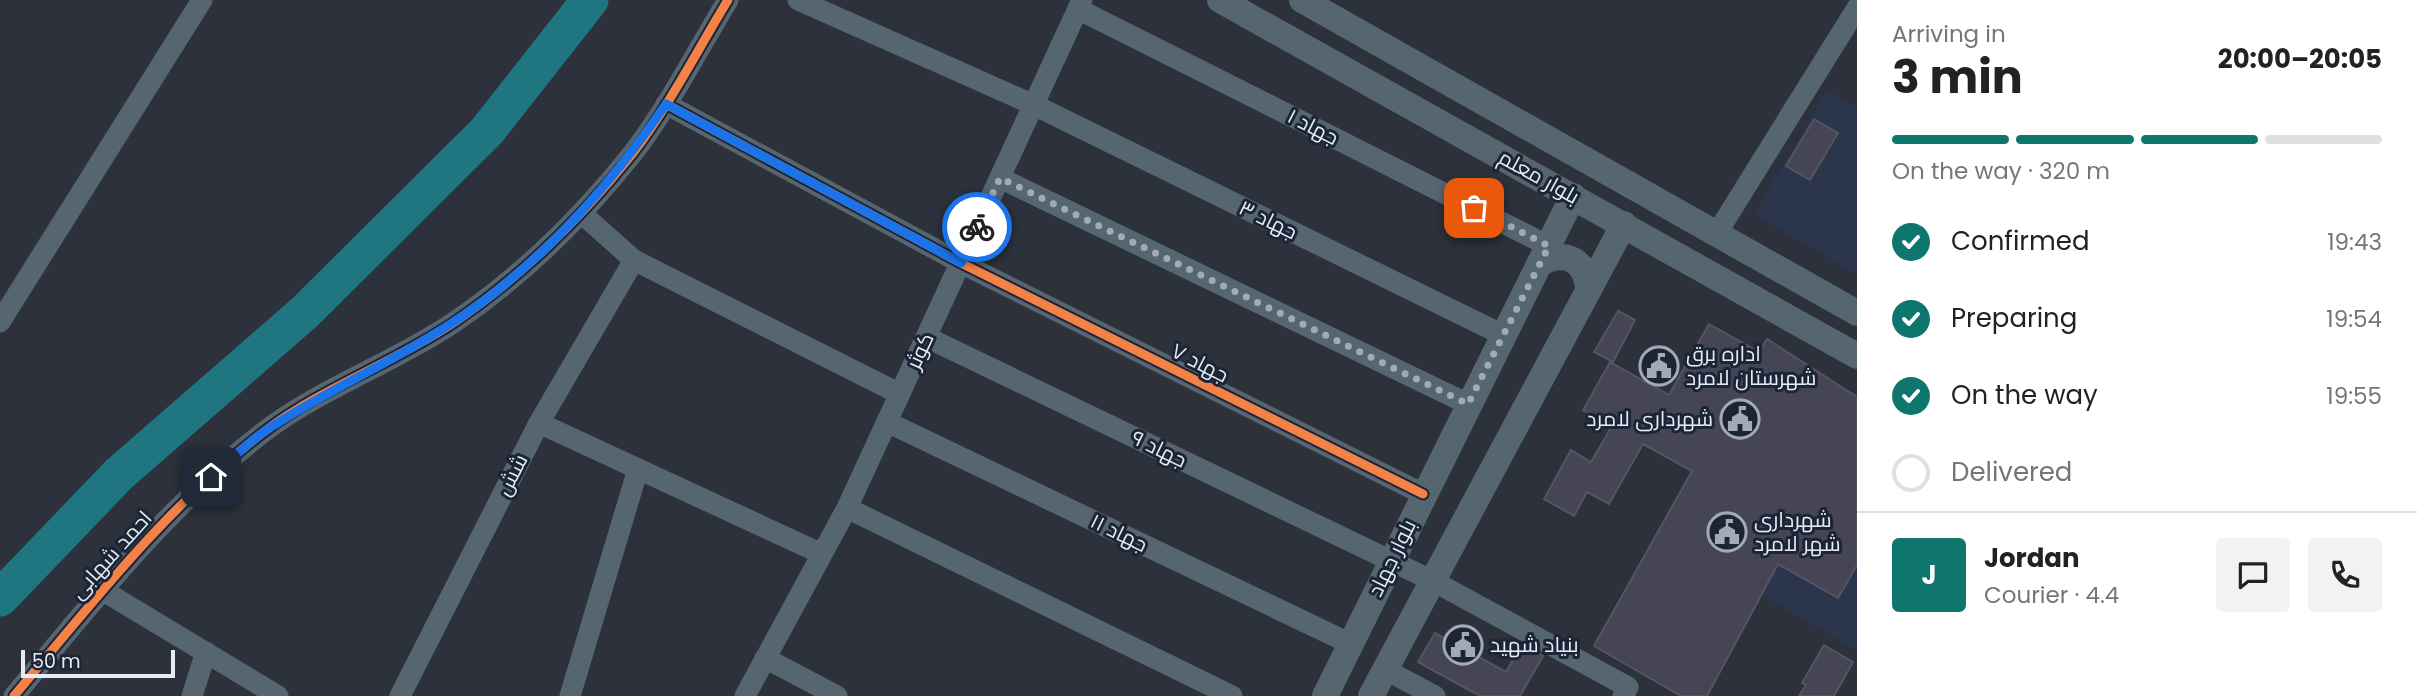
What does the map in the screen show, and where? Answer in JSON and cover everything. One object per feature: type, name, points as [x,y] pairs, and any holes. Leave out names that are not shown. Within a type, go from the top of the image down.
[{"type":"street","points":[[0,322],[202,0]]},
{"type":"street","name":"احمد شهابی","points":[[15,696],[102,590],[192,492],[266,430],[452,323],[537,256],[581,213],[634,151],[666,104],[728,0]]},
{"type":"street","name":"جهاد ۳","points":[[798,0],[1034,105],[1503,335]]},
{"type":"street","name":"بلوار معلم","points":[[1220,0],[1857,356]]},
{"type":"street","name":"کوثر","points":[[745,696],[848,508],[1080,4]]},
{"type":"street","name":"جهاد ۱","points":[[1080,4],[1544,255]]},
{"type":"street","points":[[1298,43],[1309,4]]},
{"type":"street","name":"بلوار معلم","points":[[1309,4],[1857,313]]},
{"type":"street","points":[[1717,233],[1857,8]]},
{"type":"street","name":"جهاد ۷","points":[[666,104],[961,263],[1423,494]]},
{"type":"street","points":[[1000,178],[1468,404]]},
{"type":"street","name":"بلوار جهاد","points":[[1325,696],[1573,196]]},
{"type":"street","points":[[581,213],[634,260],[900,394]]},
{"type":"street","points":[[1371,696],[1624,224]]},
{"type":"street","points":[[1544,255],[1567,256],[1580,263],[1587,276],[1588,290]]},
{"type":"street","name":"شش","points":[[400,696],[538,422],[634,260]]},
{"type":"street","name":"جهاد ۹","points":[[926,337],[1433,581],[1626,691]]},
{"type":"street","points":[[538,422],[822,554]]},
{"type":"street","name":"جهاد ۱۱","points":[[887,422],[1351,643]]},
{"type":"street","points":[[570,696],[638,468]]},
{"type":"street","points":[[848,508],[1233,696]]},
{"type":"street","points":[[102,590],[278,696]]},
{"type":"street","points":[[192,696],[206,653]]},
{"type":"street","points":[[765,658],[837,696]]},
{"type":"street","points":[[1386,670],[1435,696]]},
{"type":"shaded area","points":[[1827,90],[1857,108],[1857,275],[1754,214]]},
{"type":"shaded area","points":[[1857,418],[1857,651],[1760,594]]},
{"type":"building","points":[[1814,119],[1838,133],[1810,180],[1786,166]]},
{"type":"building","points":[[1618,311],[1635,320],[1613,362],[1594,352]]},
{"type":"building","name":"شهرداری شهر لامرد","points":[[1709,324],[1759,352],[1767,339],[1857,397],[1857,565],[1838,598],[1778,564],[1707,696],[1681,696],[1594,646],[1692,471],[1643,444],[1609,504],[1587,492],[1574,516],[1544,499],[1571,450],[1591,462],[1612,426],[1583,410],[1610,362],[1669,395]]},
{"type":"building","points":[[1435,633],[1506,672],[1522,644],[1543,656],[1520,696],[1480,696],[1418,662]]},
{"type":"building","points":[[1824,645],[1853,662],[1834,696],[1799,696],[1806,685],[1802,683]]},
{"type":"waterway","points":[[0,598],[119,474],[305,312],[487,131],[590,0]]},
{"type":"cycle path","points":[[14,696],[132,556],[230,460],[287,416],[453,323],[503,286],[572,223],[646,135],[728,0]]},
{"type":"cycle path","points":[[666,104],[961,263],[1423,494]]},
{"type":"way so far","points":[[977,227],[1000,178],[1468,404],[1549,246],[1474,208]]},
{"type":"place","name":"اداره برق شهرستان لامرد","points":[[1659,366]]},
{"type":"place","name":"شهرداری لامرد","points":[[1740,419]]},
{"type":"place","name":"شهرداری شهر لامرد","points":[[1727,532]]},
{"type":"place","name":"بنیاد شهید","points":[[1463,645]]},
{"type":"route","points":[[211,477],[266,430],[452,323],[537,256],[581,213],[634,151],[666,104],[961,263],[977,227]]}]
